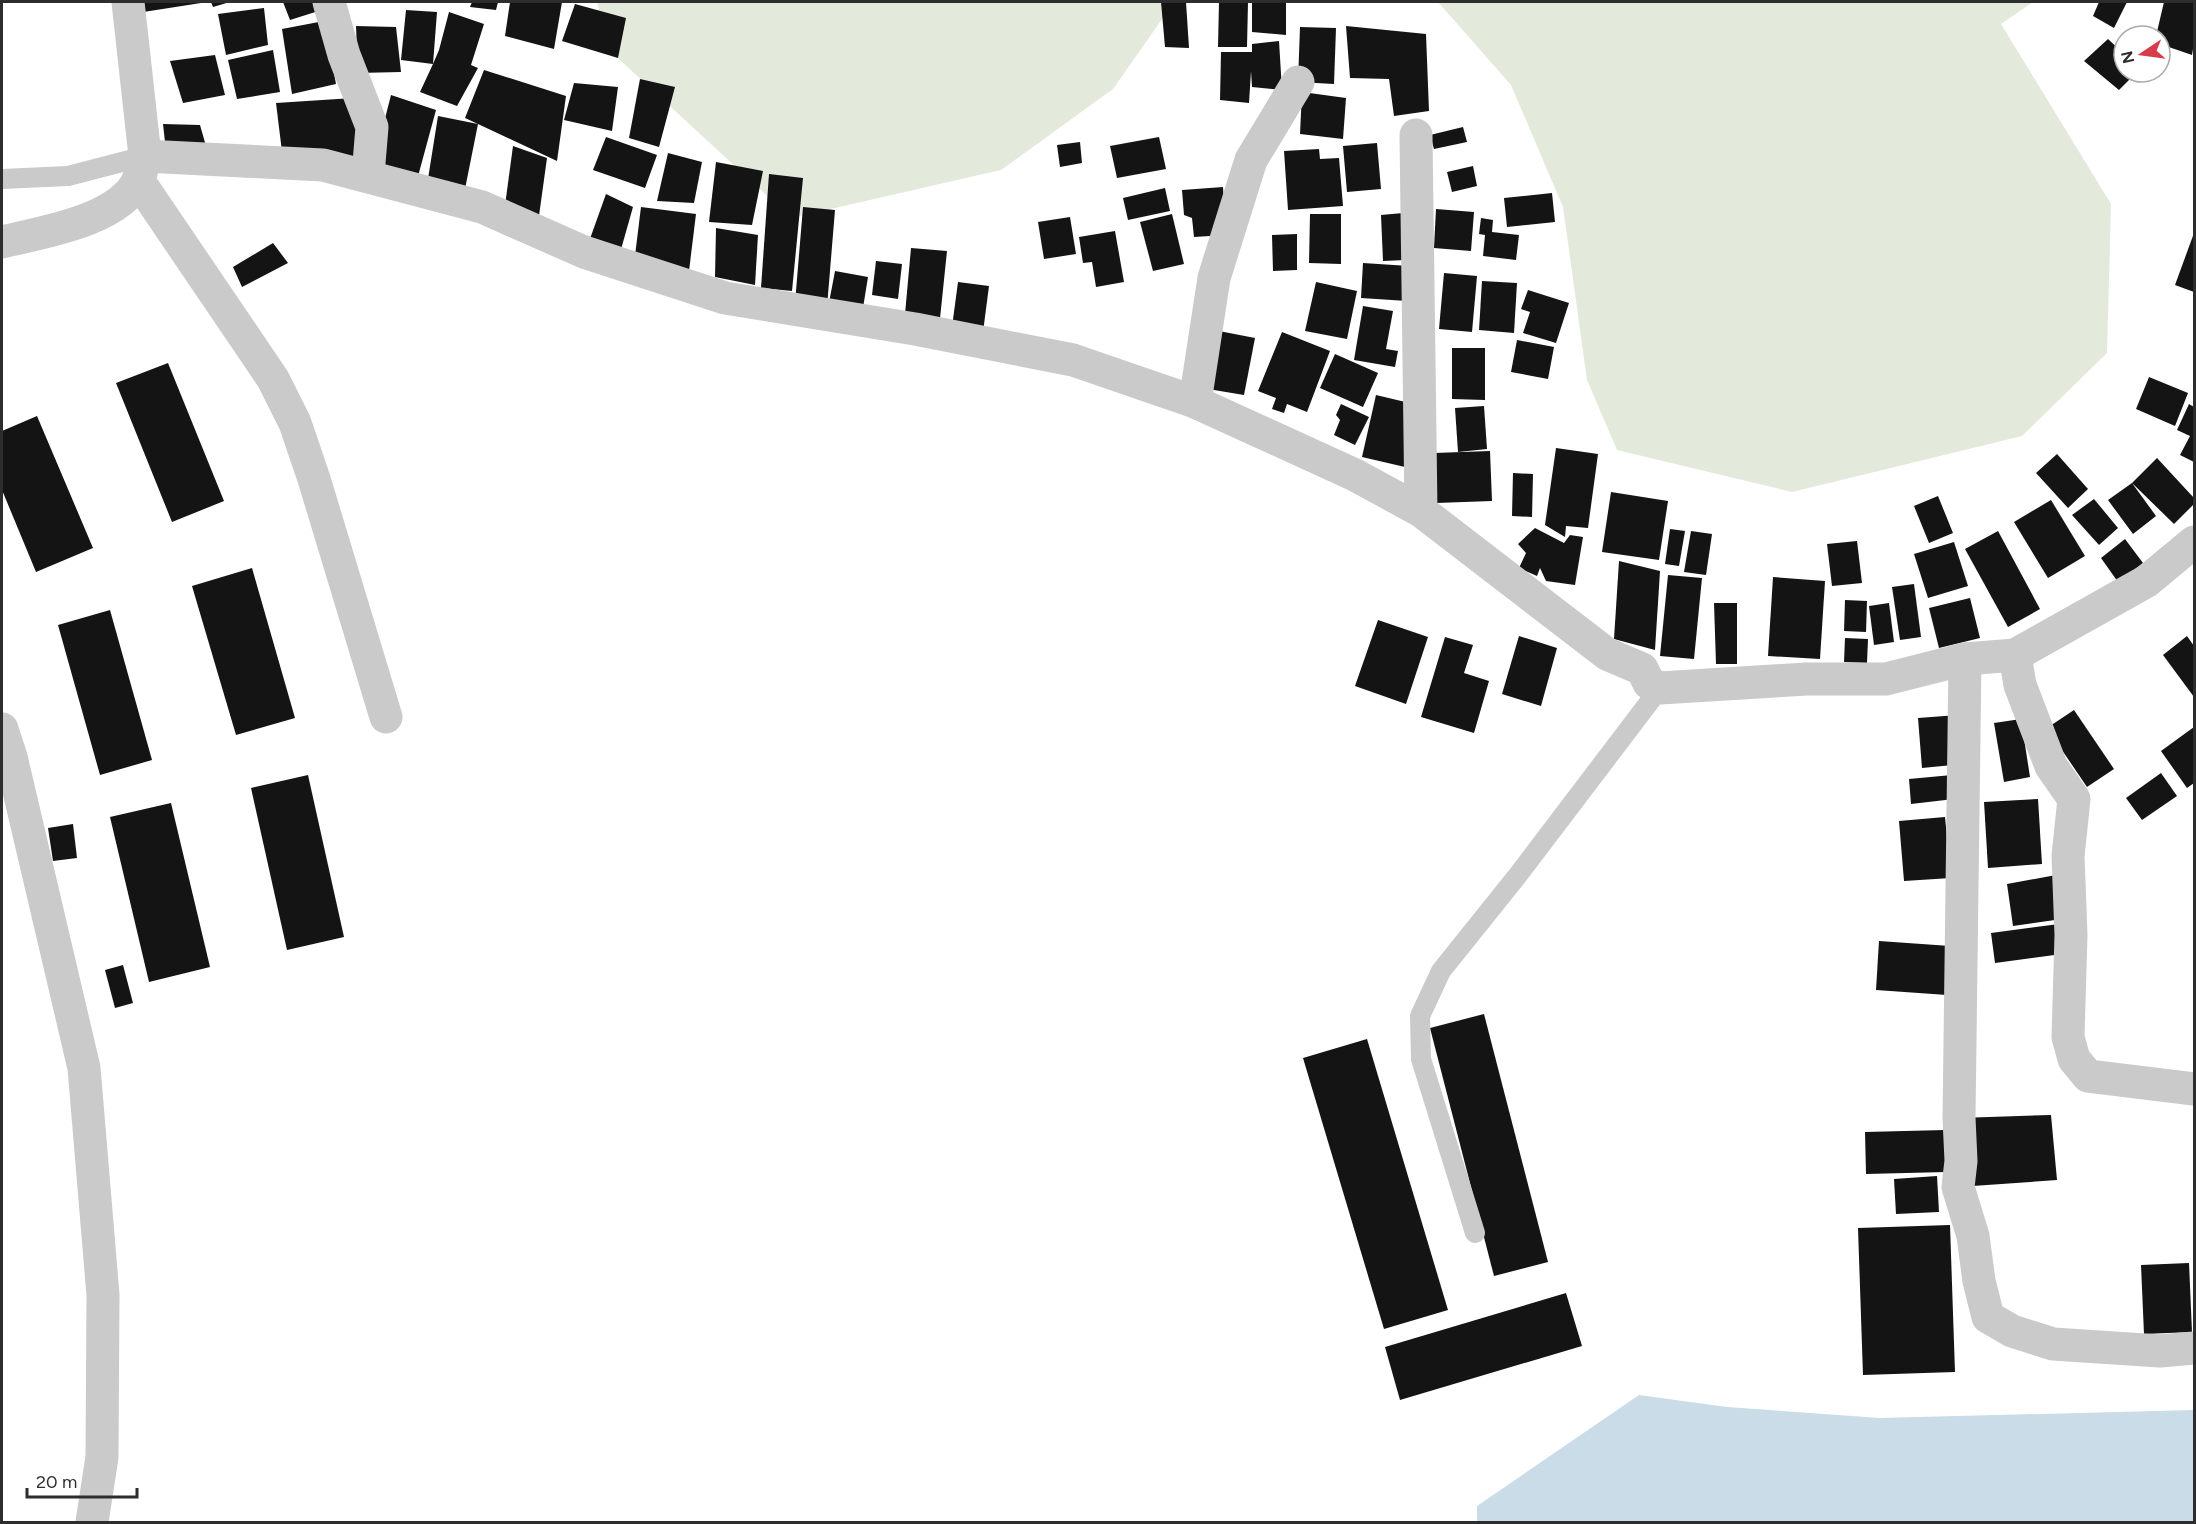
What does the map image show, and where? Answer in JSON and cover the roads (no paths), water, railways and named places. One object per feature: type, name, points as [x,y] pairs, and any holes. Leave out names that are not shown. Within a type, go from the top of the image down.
[{"type":"street","points":[[128,2],[142,168],[273,380],[295,423],[386,717]]},
{"type":"street","points":[[329,2],[344,55],[372,127],[368,175]]},
{"type":"street","points":[[1195,402],[1214,278],[1251,160],[1298,82]]},
{"type":"street","points":[[1416,135],[1421,511]]},
{"type":"street","points":[[142,168],[323,165],[368,175],[482,207],[584,252],[725,298],[915,329],[1074,360],[1195,402],[1355,475],[1421,511],[1606,654],[1642,669],[1649,683],[1660,688],[1807,679],[1886,679],[1965,659],[2015,655],[2147,581],[2194,542]]},
{"type":"street","points":[[2,242],[83,221],[120,201],[142,168]]},
{"type":"street","points":[[2015,655],[2020,685],[2051,766],[2074,799],[2068,856],[2071,935],[2068,1037],[2074,1059],[2088,1076],[2194,1089]]},
{"type":"street","points":[[1965,659],[1959,1118],[1961,1161],[1958,1187],[1973,1236],[1979,1281],[1988,1317],[2012,1331],[2053,1344],[2160,1351],[2194,1348]]},
{"type":"street","points":[[2,729],[11,757],[84,1068],[103,1295],[102,1457],[92,1522]]},
{"type":"lane","points":[[2,179],[68,176],[142,168]]},
{"type":"lane","points":[[1474,1233],[1421,1059],[1419,1016],[1441,971],[1518,875],[1660,688]]},
{"type":"water","points":[[1639,1395],[1727,1407],[1880,1418],[2194,1410],[2194,1522],[1477,1522],[1477,1506]]}]
